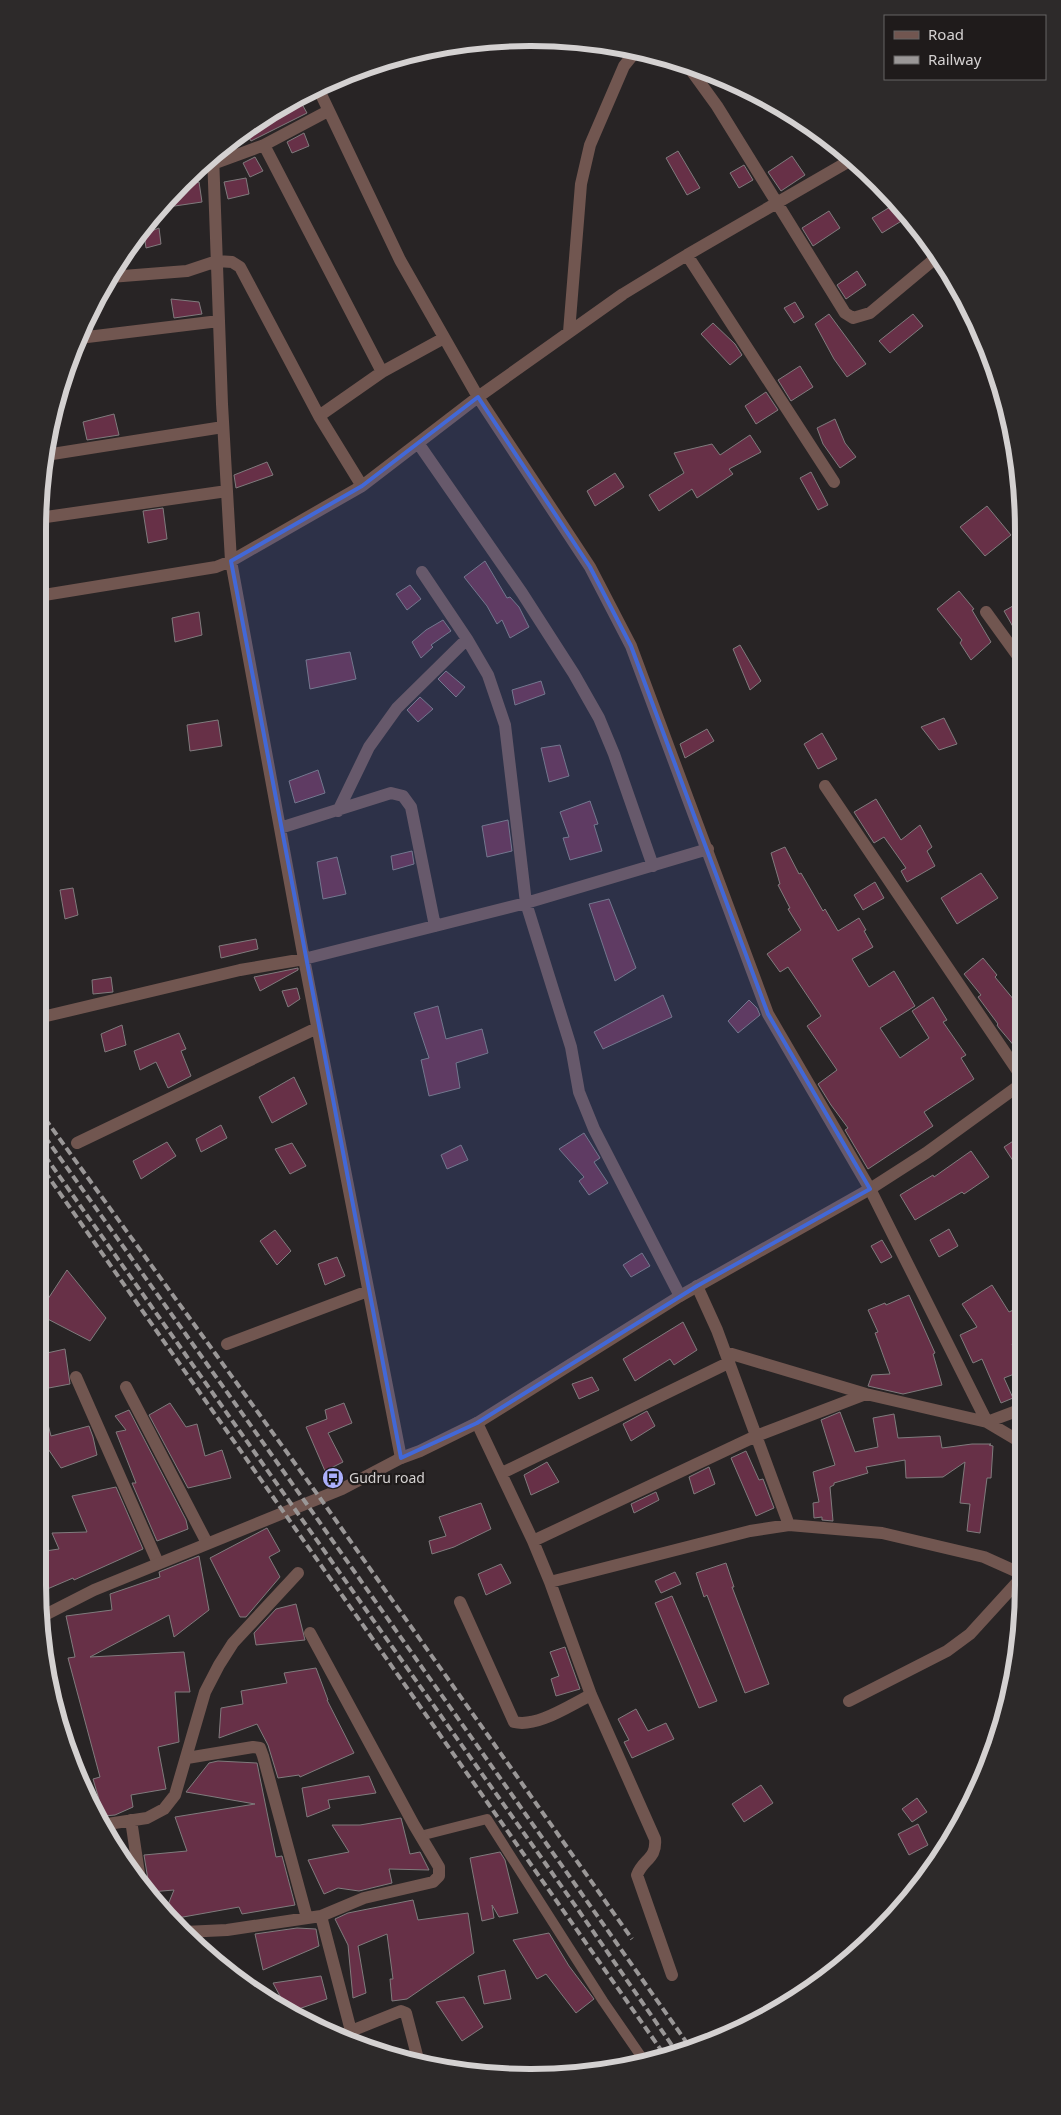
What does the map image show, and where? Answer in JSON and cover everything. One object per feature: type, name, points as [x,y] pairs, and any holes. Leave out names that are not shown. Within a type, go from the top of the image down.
[{"type":"street","points":[[569,332],[581,184],[590,145],[624,66],[631,57]]},
{"type":"street","points":[[695,75],[717,106],[845,313],[853,318],[870,313],[933,261]]},
{"type":"street","points":[[321,94],[400,260],[478,397],[590,567],[626,638],[708,849],[768,1014],[870,1190],[987,1422]]},
{"type":"street","points":[[223,156],[264,145],[328,111]]},
{"type":"street","points":[[264,145],[382,372]]},
{"type":"street","points":[[46,595],[216,567],[231,561],[362,486],[478,397],[623,294],[846,163]]},
{"type":"street","points":[[213,164],[223,427],[231,561],[317,1028],[401,1458]]},
{"type":"street","points":[[687,255],[834,482]]},
{"type":"street","points":[[118,276],[187,271],[217,261],[232,262],[240,267],[319,416],[362,486]]},
{"type":"street","points":[[87,337],[219,322]]},
{"type":"street","points":[[319,416],[382,372],[444,338]]},
{"type":"street","points":[[53,454],[223,427]]},
{"type":"street","points":[[418,443],[522,593],[574,674],[599,718],[614,754],[653,866]]},
{"type":"street","points":[[46,517],[227,492]]},
{"type":"street","points":[[422,572],[467,639],[488,675],[505,726],[526,903],[571,1047],[579,1092],[594,1129],[680,1296]]},
{"type":"street","points":[[986,612],[1015,652]]},
{"type":"street","points":[[338,811],[369,748],[397,708],[467,639]]},
{"type":"street","points":[[825,786],[1015,1067]]},
{"type":"street","points":[[280,828],[391,794],[403,796],[411,807],[435,926]]},
{"type":"street","points":[[46,1016],[240,970],[304,959],[435,926],[526,903],[708,849]]},
{"type":"street","points":[[77,1144],[317,1028]]},
{"type":"street","points":[[47,1614],[94,1590],[342,1489],[401,1458],[420,1452],[477,1423],[680,1296],[870,1190],[926,1153],[1015,1088]]},
{"type":"street","points":[[697,1286],[727,1358],[789,1525]]},
{"type":"street","points":[[227,1344],[368,1291]]},
{"type":"street","points":[[502,1474],[727,1358],[866,1394],[987,1422],[1015,1439]]},
{"type":"street","points":[[76,1377],[158,1563]]},
{"type":"street","points":[[126,1387],[207,1543]]},
{"type":"street","points":[[533,1541],[756,1436],[866,1394]]},
{"type":"street","points":[[987,1422],[1015,1412]]},
{"type":"street","points":[[477,1423],[533,1541],[591,1695],[654,1839],[656,1849],[639,1869],[637,1875],[672,1975]]},
{"type":"street","points":[[550,1582],[750,1531],[789,1525],[882,1533],[984,1557],[1015,1572]]},
{"type":"street","points":[[109,1824],[147,1818],[164,1809],[175,1795],[205,1692],[219,1665],[233,1643],[298,1573]]},
{"type":"street","points":[[849,1701],[947,1651],[970,1634],[1015,1584]]},
{"type":"street","points":[[460,1602],[514,1722],[523,1724],[535,1722],[591,1695]]},
{"type":"street","points":[[193,1932],[227,1930],[321,1916],[364,1898],[433,1882],[439,1876],[439,1867],[420,1836],[310,1633]]},
{"type":"street","points":[[187,1758],[252,1747],[260,1748],[307,1918]]},
{"type":"street","points":[[131,1820],[139,1869]]},
{"type":"street","points":[[321,1916],[351,2031]]},
{"type":"street","points":[[347,2033],[401,2012],[406,2013],[417,2055]]},
{"type":"lane","points":[[420,1836],[487,1819],[603,2001],[641,2055]]},
{"type":"highlighted area","points":[[478,397],[590,567],[631,646],[768,1014],[870,1189],[697,1286],[477,1423],[401,1458],[231,561],[362,486]]},
{"type":"building","points":[[302,104],[307,113],[251,141],[249,137]]},
{"type":"building","points":[[304,133],[309,146],[292,153],[287,142]]},
{"type":"building","points":[[678,151],[700,188],[687,195],[666,158]]},
{"type":"building","points":[[792,156],[805,175],[781,191],[768,172]]},
{"type":"building","points":[[255,157],[263,171],[250,177],[243,163]]},
{"type":"building","points":[[744,165],[753,180],[739,188],[730,173]]},
{"type":"building","points":[[246,178],[249,194],[228,199],[224,182]]},
{"type":"building","points":[[199,182],[202,202],[170,207],[188,188],[193,183]]},
{"type":"building","points":[[891,207],[903,220],[882,233],[872,218]]},
{"type":"building","points":[[829,211],[840,228],[813,246],[802,228]]},
{"type":"building","points":[[159,228],[161,244],[146,248],[145,238],[149,232]]},
{"type":"building","points":[[857,271],[866,285],[846,299],[837,285]]},
{"type":"building","points":[[171,299],[199,302],[202,314],[174,318]]},
{"type":"building","points":[[795,302],[804,317],[794,323],[784,308]]},
{"type":"building","points":[[829,314],[866,364],[847,377],[834,359],[815,324]]},
{"type":"building","points":[[913,314],[923,326],[890,353],[879,341]]},
{"type":"building","points":[[713,323],[735,344],[742,355],[730,365],[701,334]]},
{"type":"building","points":[[800,366],[813,387],[791,401],[778,380]]},
{"type":"building","points":[[766,392],[778,410],[756,424],[745,406]]},
{"type":"building","points":[[114,414],[119,435],[87,440],[83,422]]},
{"type":"building","points":[[835,419],[845,443],[856,457],[840,468],[823,444],[817,428]]},
{"type":"building","points":[[750,435],[761,452],[729,469],[733,474],[697,498],[692,489],[659,511],[649,495],[684,473],[674,453],[712,444],[720,455]]},
{"type":"building","points":[[267,462],[273,475],[236,488],[234,475]]},
{"type":"building","points":[[811,472],[828,505],[818,510],[800,478]]},
{"type":"building","points":[[615,473],[624,487],[595,506],[587,491]]},
{"type":"building","points":[[987,506],[1011,535],[985,556],[960,527]]},
{"type":"building","points":[[163,508],[167,539],[148,543],[143,511]]},
{"type":"building","points":[[485,561],[507,598],[510,597],[519,607],[529,627],[510,638],[502,620],[497,624],[487,606],[464,577]]},
{"type":"building","points":[[410,585],[421,599],[407,610],[396,594]]},
{"type":"building","points":[[959,591],[974,609],[972,610],[991,642],[971,660],[960,643],[962,640],[937,609]]},
{"type":"building","points":[[1015,605],[1015,630],[1004,611]]},
{"type":"building","points":[[199,612],[202,635],[175,642],[172,618]]},
{"type":"building","points":[[443,620],[451,631],[431,645],[433,647],[421,658],[412,642],[426,630]]},
{"type":"building","points":[[740,645],[761,681],[750,690],[733,649]]},
{"type":"building","points":[[350,652],[356,679],[310,689],[306,660]]},
{"type":"building","points":[[446,671],[465,687],[456,697],[438,679]]},
{"type":"building","points":[[541,681],[545,694],[515,705],[512,690]]},
{"type":"building","points":[[420,697],[433,709],[418,722],[407,710]]},
{"type":"building","points":[[944,718],[957,744],[939,750],[921,727]]},
{"type":"building","points":[[218,720],[222,746],[190,751],[187,725]]},
{"type":"building","points":[[707,729],[714,741],[685,758],[680,744]]},
{"type":"building","points":[[822,733],[837,759],[818,769],[804,744]]},
{"type":"building","points":[[560,745],[569,776],[549,782],[541,748]]},
{"type":"building","points":[[318,770],[325,793],[295,803],[289,781]]},
{"type":"building","points":[[876,799],[901,840],[920,825],[932,847],[927,851],[935,866],[907,882],[901,871],[906,868],[884,837],[874,843],[854,812]]},
{"type":"building","points":[[590,801],[598,824],[594,825],[602,851],[570,860],[563,838],[569,837],[560,812]]},
{"type":"building","points":[[508,820],[512,851],[487,857],[482,826]]},
{"type":"building","points":[[785,847],[799,874],[801,873],[823,911],[825,909],[838,931],[859,918],[873,947],[852,959],[869,987],[894,971],[915,1006],[880,1028],[900,1058],[929,1038],[912,1011],[933,997],[947,1020],[943,1022],[966,1055],[961,1058],[974,1079],[924,1112],[933,1126],[868,1169],[845,1130],[848,1128],[818,1084],[837,1070],[807,1026],[821,1016],[788,967],[780,972],[767,954],[801,930],[788,909],[790,908],[778,885],[780,884],[771,853]]},
{"type":"building","points":[[412,851],[414,864],[393,870],[391,856]]},
{"type":"building","points":[[337,857],[346,894],[323,899],[317,862]]},
{"type":"building","points":[[981,873],[998,898],[957,924],[941,898]]},
{"type":"building","points":[[875,882],[884,898],[863,910],[854,895]]},
{"type":"building","points":[[73,888],[78,915],[65,919],[60,890]]},
{"type":"building","points":[[609,899],[636,968],[615,981],[589,904]]},
{"type":"building","points":[[256,939],[258,949],[221,958],[219,946]]},
{"type":"building","points":[[983,958],[997,975],[995,977],[1015,999],[1015,1047],[999,1028],[978,997],[981,995],[964,974]]},
{"type":"building","points":[[298,968],[298,970],[260,991],[254,977]]},
{"type":"building","points":[[111,977],[113,992],[93,994],[92,980]]},
{"type":"building","points":[[297,988],[300,999],[288,1007],[282,991]]},
{"type":"building","points":[[663,995],[672,1017],[603,1049],[594,1032]]},
{"type":"building","points":[[749,1000],[757,1008],[760,1015],[738,1033],[728,1021]]},
{"type":"building","points":[[438,1006],[446,1039],[482,1029],[488,1053],[456,1063],[460,1088],[429,1096],[421,1060],[429,1058],[414,1013]]},
{"type":"building","points":[[122,1025],[126,1045],[105,1052],[101,1034]]},
{"type":"building","points":[[179,1033],[186,1049],[181,1051],[191,1076],[168,1088],[156,1062],[140,1070],[134,1051]]},
{"type":"building","points":[[294,1077],[307,1104],[272,1123],[259,1097]]},
{"type":"building","points":[[221,1125],[227,1138],[201,1152],[196,1139]]},
{"type":"building","points":[[584,1133],[600,1158],[594,1162],[608,1183],[589,1195],[579,1181],[584,1177],[559,1149]]},
{"type":"building","points":[[1015,1140],[1015,1164],[1004,1147]]},
{"type":"building","points":[[167,1142],[176,1156],[141,1179],[133,1161]]},
{"type":"building","points":[[292,1143],[306,1166],[290,1174],[275,1149]]},
{"type":"building","points":[[461,1145],[468,1160],[447,1169],[441,1155]]},
{"type":"building","points":[[971,1151],[989,1177],[964,1194],[962,1192],[915,1220],[900,1195],[933,1175],[934,1177]]},
{"type":"building","points":[[949,1229],[958,1246],[939,1257],[930,1240]]},
{"type":"building","points":[[275,1230],[291,1251],[277,1265],[260,1241]]},
{"type":"building","points":[[882,1240],[892,1257],[881,1263],[871,1246]]},
{"type":"building","points":[[642,1253],[650,1266],[631,1277],[623,1265]]},
{"type":"building","points":[[337,1257],[345,1276],[325,1285],[318,1264]]},
{"type":"building","points":[[67,1270],[106,1318],[90,1341],[46,1318],[46,1302]]},
{"type":"building","points":[[992,1285],[1009,1312],[1015,1309],[1015,1343],[1012,1344],[1015,1352],[1015,1374],[1004,1378],[1013,1398],[1001,1403],[982,1359],[973,1363],[960,1335],[977,1327],[962,1304]]},
{"type":"building","points":[[909,1295],[935,1353],[933,1354],[942,1385],[903,1394],[868,1386],[872,1375],[890,1374],[875,1333],[878,1332],[868,1310]]},
{"type":"building","points":[[683,1322],[697,1350],[674,1365],[670,1359],[635,1381],[623,1359]]},
{"type":"building","points":[[65,1349],[70,1384],[46,1388],[46,1353]]},
{"type":"building","points":[[592,1377],[599,1390],[579,1399],[572,1384]]},
{"type":"building","points":[[170,1403],[186,1427],[197,1424],[205,1456],[222,1450],[231,1478],[188,1488],[149,1415]]},
{"type":"building","points":[[344,1403],[352,1423],[328,1433],[343,1462],[325,1471],[306,1427],[327,1419],[325,1410]]},
{"type":"building","points":[[129,1410],[186,1520],[188,1529],[157,1541],[132,1483],[136,1483],[116,1432],[126,1430],[115,1416]]},
{"type":"building","points":[[647,1411],[655,1426],[631,1441],[623,1424]]},
{"type":"building","points":[[840,1412],[855,1452],[878,1447],[873,1418],[894,1414],[898,1438],[940,1436],[942,1448],[972,1444],[991,1444],[989,1445],[993,1446],[991,1478],[987,1478],[980,1533],[967,1531],[970,1504],[960,1503],[965,1462],[943,1477],[906,1478],[905,1460],[866,1467],[868,1473],[834,1483],[830,1487],[833,1521],[822,1520],[822,1517],[814,1518],[813,1503],[819,1502],[813,1472],[835,1465],[821,1420]]},
{"type":"building","points":[[46,1417],[51,1436],[89,1426],[93,1437],[97,1455],[61,1468],[46,1446]]},
{"type":"building","points":[[746,1451],[759,1480],[763,1479],[774,1508],[756,1516],[731,1458]]},
{"type":"building","points":[[547,1462],[559,1482],[531,1495],[524,1475]]},
{"type":"building","points":[[709,1467],[715,1484],[694,1494],[689,1477]]},
{"type":"building","points":[[116,1487],[143,1549],[74,1580],[73,1578],[46,1589],[46,1551],[59,1549],[52,1533],[87,1532],[72,1496]]},
{"type":"building","points":[[656,1492],[659,1500],[634,1513],[631,1504]]},
{"type":"building","points":[[481,1503],[491,1529],[454,1547],[432,1554],[429,1541],[446,1536],[439,1517]]},
{"type":"building","points":[[267,1528],[280,1551],[269,1557],[280,1577],[246,1617],[240,1617],[210,1558]]},
{"type":"building","points":[[199,1556],[209,1610],[174,1637],[169,1615],[90,1657],[184,1652],[190,1692],[175,1692],[179,1742],[158,1747],[166,1789],[131,1795],[133,1807],[115,1815],[105,1816],[93,1779],[100,1777],[68,1658],[75,1657],[66,1616],[112,1610],[110,1594],[160,1577],[159,1572]]},
{"type":"building","points":[[726,1563],[734,1587],[732,1587],[769,1684],[745,1693],[707,1595],[704,1597],[696,1573]]},
{"type":"building","points":[[501,1564],[511,1583],[486,1595],[478,1574]]},
{"type":"building","points":[[675,1572],[681,1584],[661,1593],[655,1581]]},
{"type":"building","points":[[672,1596],[717,1701],[699,1708],[655,1603]]},
{"type":"building","points":[[296,1604],[305,1640],[256,1645],[254,1633],[276,1609]]},
{"type":"building","points":[[565,1647],[580,1689],[556,1696],[551,1679],[559,1676],[550,1652]]},
{"type":"building","points":[[316,1668],[327,1700],[354,1753],[300,1777],[299,1775],[278,1778],[268,1745],[257,1724],[219,1738],[221,1708],[243,1704],[241,1691],[287,1683],[284,1673]]},
{"type":"building","points":[[636,1709],[648,1731],[666,1723],[674,1739],[632,1758],[624,1742],[629,1740],[618,1719]]},
{"type":"building","points":[[218,1761],[257,1763],[276,1857],[282,1856],[295,1905],[242,1914],[239,1907],[179,1918],[168,1906],[174,1890],[156,1892],[148,1882],[144,1855],[187,1851],[175,1817],[255,1804],[186,1792],[209,1763]]},
{"type":"building","points":[[369,1776],[376,1793],[328,1800],[330,1808],[307,1817],[302,1788]]},
{"type":"building","points":[[761,1785],[773,1803],[744,1822],[732,1804]]},
{"type":"building","points":[[917,1798],[927,1812],[912,1822],[902,1809]]},
{"type":"building","points":[[401,1818],[410,1854],[420,1852],[429,1870],[389,1869],[392,1883],[359,1891],[338,1888],[324,1894],[308,1860],[349,1852],[332,1825],[360,1825]]},
{"type":"building","points":[[918,1824],[928,1845],[909,1855],[898,1834]]},
{"type":"building","points":[[500,1852],[505,1860],[518,1913],[499,1917],[492,1905],[494,1918],[482,1921],[470,1858]]},
{"type":"building","points":[[413,1900],[418,1920],[468,1913],[474,1953],[407,1999],[392,2001],[390,1979],[393,1979],[387,1934],[358,1946],[366,1993],[353,1998],[348,1945],[335,1919],[348,1913]]},
{"type":"building","points":[[297,1928],[316,1929],[319,1946],[263,1970],[255,1934]]},
{"type":"building","points":[[549,1933],[569,1966],[594,1999],[576,2013],[546,1974],[537,1979],[513,1940]]},
{"type":"building","points":[[505,1970],[511,1999],[484,2004],[478,1976]]},
{"type":"building","points":[[321,1976],[327,1999],[298,2009],[282,2000],[273,1983]]},
{"type":"building","points":[[464,1997],[483,2027],[462,2041],[436,2002]]},
{"type":"railway","points":[[46,1120],[320,1498],[632,1939]]},
{"type":"railway","points":[[46,1138],[687,2043]]},
{"type":"railway","points":[[46,1157],[673,2047]]},
{"type":"railway","points":[[46,1173],[661,2050]]},
{"type":"place","name":"Gudru road","points":[[333,1478]]}]
